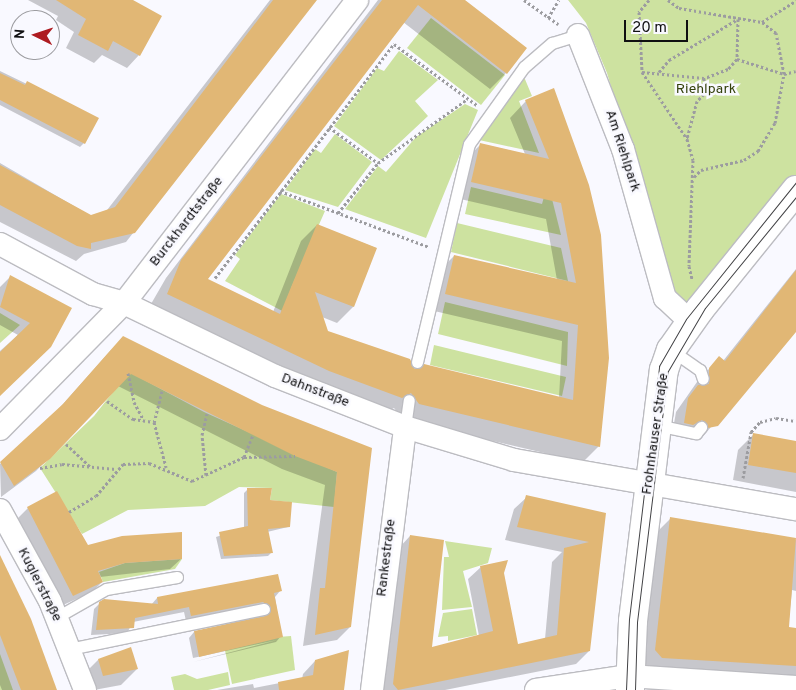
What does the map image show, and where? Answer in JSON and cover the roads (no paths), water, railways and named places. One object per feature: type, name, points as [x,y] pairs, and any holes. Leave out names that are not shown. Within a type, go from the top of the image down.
[{"type":"main road","name":"Frohnhauser Straße","points":[[630,683],[656,425],[671,350],[696,315],[796,190]]},
{"type":"street","name":"Burckhardtstraße","points":[[0,429],[124,303],[357,0]]},
{"type":"street","name":"Am Riehlpark","points":[[578,35],[623,149],[666,298],[696,315]]},
{"type":"street","name":"Dahnstraße","points":[[0,244],[93,294],[124,303],[275,376],[405,426],[514,460],[796,509]]},
{"type":"street","name":"Rankestraße","points":[[372,690],[405,426]]},
{"type":"street","name":"Kuglerstraße","points":[[0,510],[57,617],[85,690]]},
{"type":"street","points":[[536,690],[630,683],[796,687]]},
{"type":"lane","points":[[418,362],[469,144],[488,111],[524,68],[552,43],[578,35]]},
{"type":"lane","points":[[671,350],[700,370],[703,379]]},
{"type":"lane","points":[[405,426],[409,400]]},
{"type":"lane","points":[[656,425],[696,433],[700,426]]},
{"type":"lane","points":[[57,617],[106,589],[178,576]]},
{"type":"lane","points":[[69,649],[264,609]]},
{"type":"tram line","points":[[626,690],[629,619],[659,366],[686,319],[796,182]]},
{"type":"tram line","points":[[635,690],[637,622],[668,371],[705,308],[796,197]]},
{"type":"park label","name":"Riehlpark","points":[[706,90]]}]
